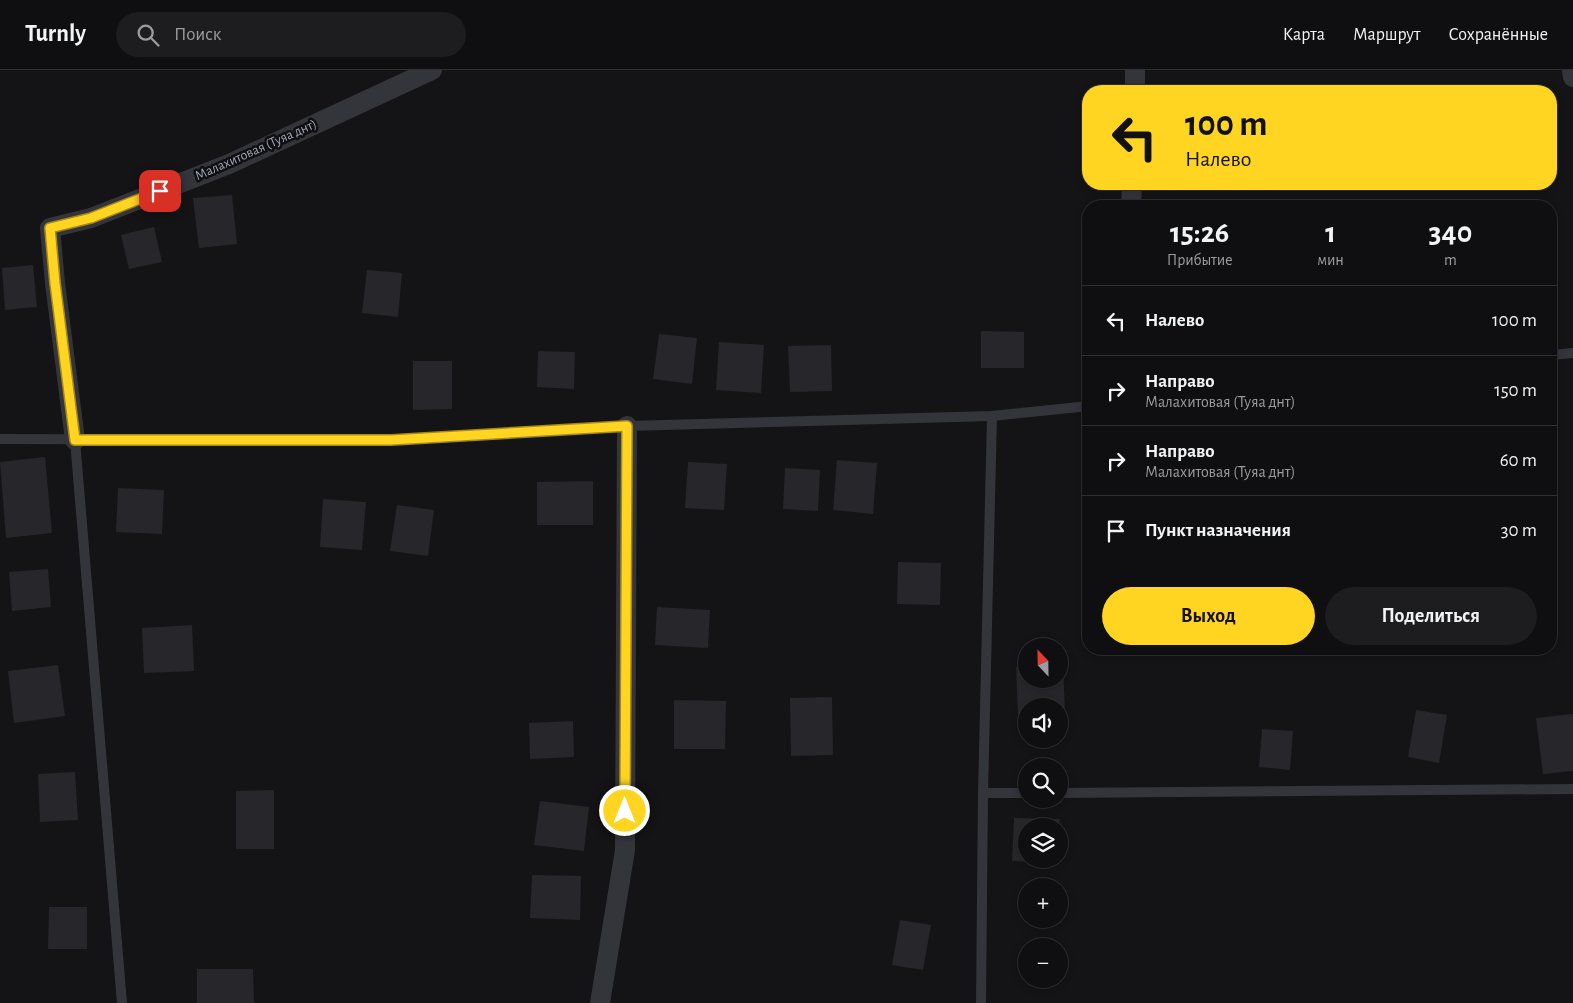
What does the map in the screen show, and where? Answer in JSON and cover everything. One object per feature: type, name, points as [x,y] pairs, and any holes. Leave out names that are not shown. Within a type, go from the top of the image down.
[{"type":"street","name":"Малахитовая (Туяа днт)","points":[[75,440],[50,228],[91,218],[229,164],[432,70]]},
{"type":"street","points":[[1135,70],[1135,85]]},
{"type":"street","points":[[1572,70],[1573,77]]},
{"type":"street","points":[[600,1003],[624,850],[627,426]]},
{"type":"lane","points":[[1557,354],[1573,352]]},
{"type":"lane","points":[[0,439],[391,440],[627,426],[992,416],[1082,407]]},
{"type":"lane","points":[[981,1003],[983,793],[992,416]]},
{"type":"lane","points":[[75,440],[122,1003]]},
{"type":"lane","points":[[1068,793],[1573,789]]},
{"type":"lane","points":[[983,793],[1018,793]]},
{"type":"building","points":[[232,195],[237,244],[199,248],[193,198]]},
{"type":"building","points":[[154,227],[162,262],[129,269],[121,235]]},
{"type":"building","points":[[33,265],[37,307],[5,310],[2,268]]},
{"type":"building","points":[[367,270],[402,273],[398,317],[362,313]]},
{"type":"building","points":[[981,331],[1024,332],[1024,368],[981,368]]},
{"type":"building","points":[[659,334],[697,338],[692,384],[653,379]]},
{"type":"building","points":[[719,342],[764,345],[761,393],[716,390]]},
{"type":"building","points":[[831,345],[832,391],[790,392],[788,346]]},
{"type":"building","points":[[538,351],[575,352],[574,389],[537,387]]},
{"type":"building","points":[[413,361],[452,361],[452,409],[413,410]]},
{"type":"building","points":[[45,457],[52,533],[6,538],[0,462]]},
{"type":"building","points":[[837,460],[877,463],[873,514],[833,510]]},
{"type":"building","points":[[688,462],[727,464],[724,510],[685,508]]},
{"type":"building","points":[[785,468],[820,470],[818,511],[783,509]]},
{"type":"building","points":[[593,481],[593,525],[537,525],[537,482]]},
{"type":"building","points":[[118,488],[164,490],[162,534],[116,532]]},
{"type":"building","points":[[323,499],[366,502],[362,550],[320,547]]},
{"type":"building","points":[[397,505],[434,510],[428,556],[390,551]]},
{"type":"building","points":[[898,562],[941,563],[940,605],[897,604]]},
{"type":"building","points":[[48,569],[51,607],[12,611],[9,572]]},
{"type":"building","points":[[657,607],[710,610],[708,648],[655,645]]},
{"type":"building","points":[[192,625],[194,671],[144,673],[142,628]]},
{"type":"building","points":[[58,665],[65,716],[14,723],[8,671]]},
{"type":"building","points":[[1016,667],[1018,667],[1018,688],[1064,688],[1064,698],[1018,698],[1018,715]]},
{"type":"building","points":[[832,697],[833,755],[791,756],[790,698]]},
{"type":"building","points":[[674,700],[726,701],[725,749],[674,749]]},
{"type":"building","points":[[1416,710],[1447,715],[1439,763],[1408,757]]},
{"type":"building","points":[[1573,714],[1573,771],[1543,774],[1536,718]]},
{"type":"building","points":[[573,721],[574,757],[530,759],[529,723]]},
{"type":"building","points":[[1262,729],[1293,731],[1290,770],[1259,767]]},
{"type":"building","points":[[75,772],[78,820],[40,822],[38,774]]},
{"type":"building","points":[[274,790],[274,849],[236,849],[236,791]]},
{"type":"building","points":[[540,801],[589,807],[584,851],[534,845]]},
{"type":"building","points":[[1014,818],[1018,818],[1018,861],[1012,861]]},
{"type":"building","points":[[532,875],[581,876],[580,920],[530,918]]},
{"type":"building","points":[[49,907],[87,907],[87,949],[48,949]]},
{"type":"building","points":[[900,920],[931,925],[923,970],[892,965]]},
{"type":"building","points":[[197,969],[253,969],[254,1003],[197,1003]]},
{"type":"route","points":[[160,191],[91,218],[50,228],[75,440],[391,440],[627,426],[625,811]]}]
